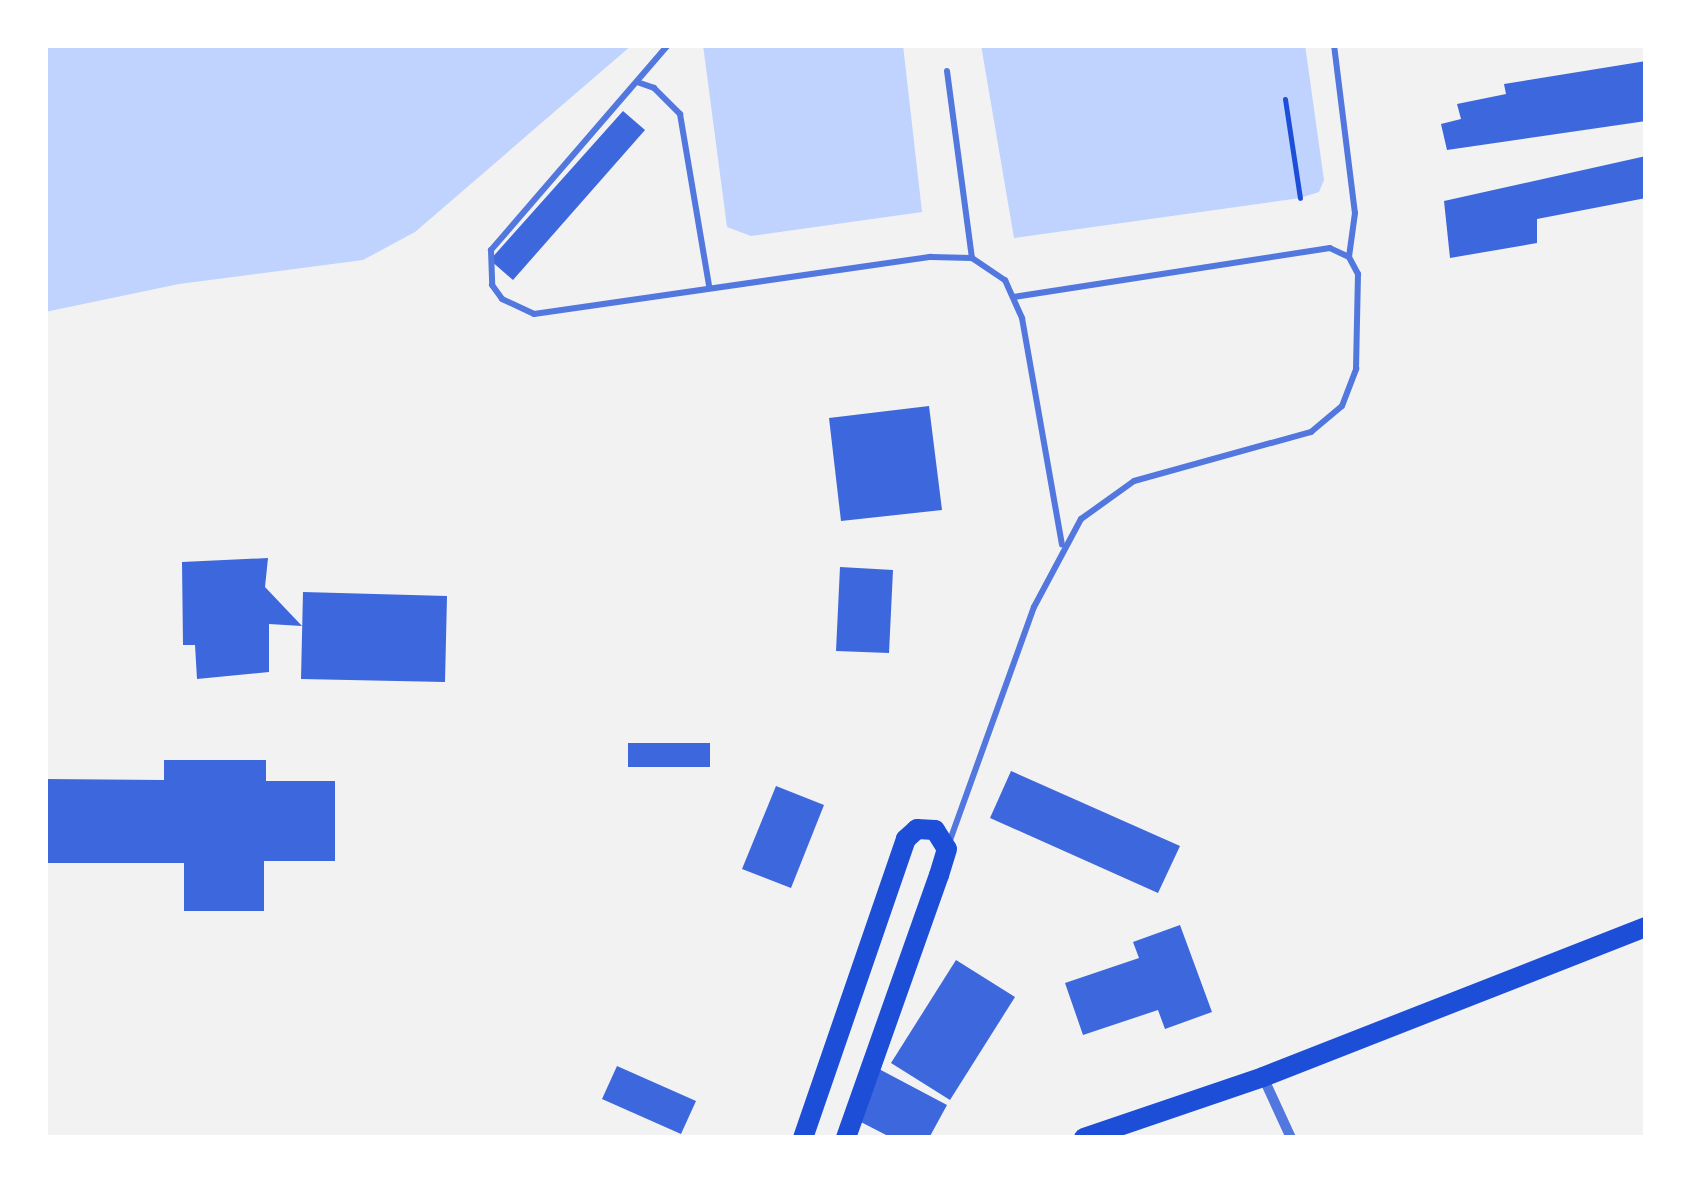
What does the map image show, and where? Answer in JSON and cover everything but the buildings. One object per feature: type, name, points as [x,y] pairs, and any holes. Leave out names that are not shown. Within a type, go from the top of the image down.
[{"type":"main road","points":[[803,1138],[906,839],[917,828],[935,830],[946,849],[846,1138]]},
{"type":"main road","points":[[1084,1138],[1263,1076],[1646,927]]},
{"type":"street","points":[[1263,1076],[1292,1138]]},
{"type":"lane","points":[[668,45],[491,250],[492,285],[517,310],[534,314],[932,257],[972,258],[1005,280],[1016,296],[1062,546]]},
{"type":"lane","points":[[946,849],[1062,546],[1082,519],[1134,480],[1292,438],[1328,421],[1356,370],[1358,274],[1349,257],[1356,213],[1334,45]]},
{"type":"lane","points":[[947,72],[972,258]]},
{"type":"lane","points":[[636,82],[654,88],[680,114],[709,286]]},
{"type":"lane","points":[[1016,296],[1318,248],[1349,257]]},
{"type":"path","points":[[1285,100],[1300,198]]},
{"type":"water","points":[[45,45],[632,45],[415,232],[363,260],[179,284],[45,312]]},
{"type":"water","points":[[703,45],[903,45],[922,212],[751,236],[727,227]]},
{"type":"water","points":[[981,45],[1305,45],[1324,180],[1319,192],[1300,198],[1014,238]]}]
